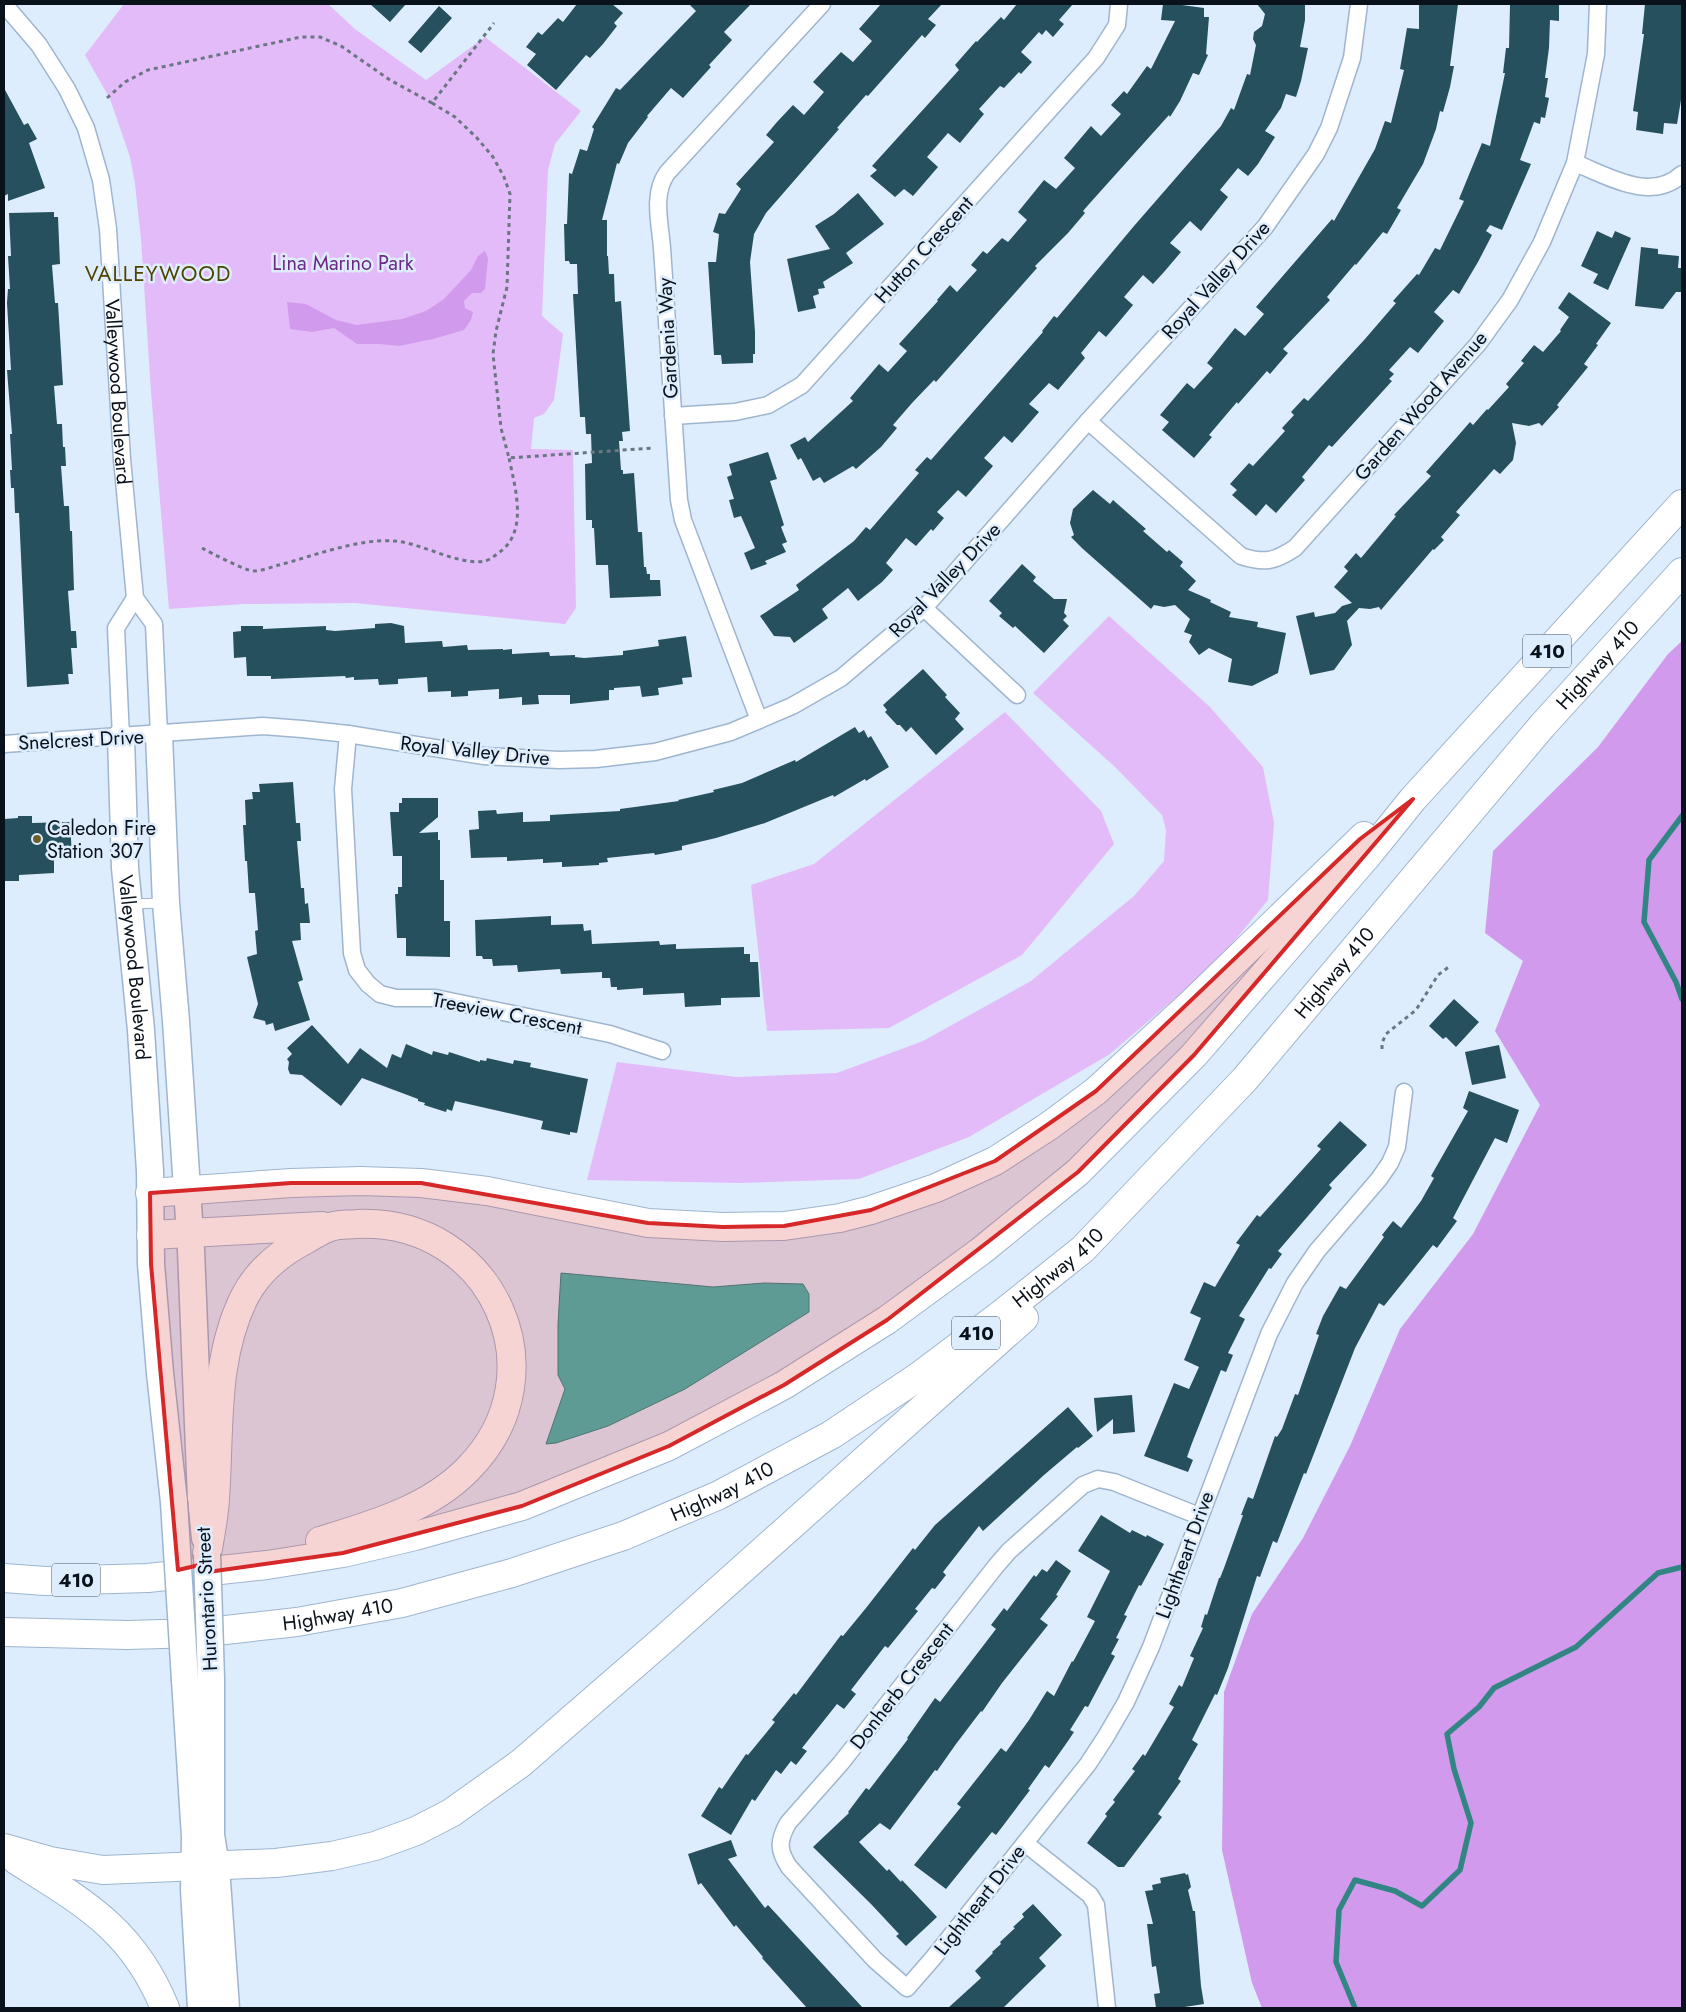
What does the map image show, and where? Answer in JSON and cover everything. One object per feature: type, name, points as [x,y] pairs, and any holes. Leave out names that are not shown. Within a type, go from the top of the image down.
[{"type":"highway","name":"410","points":[[4,1578],[44,1581],[148,1578],[267,1565],[343,1553],[415,1536],[522,1506],[669,1446],[784,1385],[887,1320],[981,1251],[1078,1172],[1194,1055],[1413,799],[1682,504]]},
{"type":"highway","name":"Highway 410","points":[[4,1632],[198,1633],[297,1622],[402,1603],[512,1573],[623,1536],[719,1495],[831,1435],[918,1377],[1083,1249],[1245,1079],[1542,726],[1682,572]]},
{"type":"highway","points":[[150,1193],[291,1183],[361,1181],[421,1183],[487,1191],[648,1223],[723,1226],[784,1226],[840,1218],[871,1210],[936,1188],[995,1161],[1049,1126],[1096,1091],[1193,1002],[1360,839],[1413,799]]},
{"type":"highway","points":[[148,1578],[190,1566],[281,1552],[400,1515],[448,1487],[467,1471],[486,1450],[508,1403],[512,1374],[510,1342],[503,1316],[482,1279],[467,1262],[448,1248],[421,1234],[398,1226],[369,1224],[151,1235]]},
{"type":"highway","points":[[208,1554],[208,1500],[221,1379],[227,1342],[246,1294],[263,1271],[285,1251],[333,1226]]},
{"type":"highway","points":[[4,1848],[50,1861],[103,1870],[205,1867],[332,1856],[376,1846],[416,1831],[451,1813],[521,1763],[924,1408],[1057,1287],[1083,1249]]},
{"type":"highway","points":[[4,1852],[84,1903],[118,1932],[138,1956],[155,1985],[165,2008]]},
{"type":"main road","name":"Valleywood Boulevard","points":[[159,735],[159,775],[166,903],[187,1190]]},
{"type":"main road","name":"Valleywood Boulevard","points":[[121,737],[125,868],[141,1030],[150,1193]]},
{"type":"main road","name":"Hurontario Street","points":[[187,1190],[208,1500]]},
{"type":"main road","name":"Hurontario Street","points":[[150,1193],[151,1264],[174,1502],[195,1837],[205,1867],[226,2008]]},
{"type":"main road","name":"Hurontario Street","points":[[201,2008],[194,1890],[205,1867],[211,1835],[208,1554]]},
{"type":"street","name":"Valleywood Boulevard","points":[[4,4],[39,45],[67,89],[86,128],[101,180],[107,215],[122,459],[134,598],[154,624],[159,735]]},
{"type":"street","name":"Gardenia Way","points":[[759,720],[683,520],[678,500],[658,191],[661,181],[667,173],[822,4]]},
{"type":"street","name":"Hutton Crescent","points":[[673,416],[735,412],[768,405],[802,385],[1096,58],[1117,26],[1119,4]]},
{"type":"street","name":"Royal Valley Drive","points":[[159,735],[263,726],[302,728],[348,734],[484,756],[559,760],[632,756],[674,748],[732,732],[792,706],[841,678],[924,608],[1088,421],[1265,227],[1316,154],[1329,128],[1346,82],[1352,58],[1359,4]]},
{"type":"street","name":"Garden Wood Avenue","points":[[1088,421],[1241,556],[1266,561],[1276,560],[1295,548],[1478,344],[1510,300],[1542,242],[1575,163],[1596,54],[1598,4]]},
{"type":"street","points":[[1575,163],[1630,185],[1644,187],[1668,184],[1682,174]]},
{"type":"street","name":"Valleywood Boulevard","points":[[121,737],[116,628],[134,598]]},
{"type":"street","points":[[924,608],[1017,695]]},
{"type":"street","name":"Treeview Crescent","points":[[348,734],[343,789],[352,953],[358,970],[368,984],[380,994],[396,998],[435,998],[610,1034],[662,1051]]},
{"type":"street","name":"Snelcrest Drive","points":[[4,744],[159,735]]},
{"type":"street","name":"Lightheart Drive","points":[[907,1988],[934,1957],[1088,1764],[1126,1702],[1151,1647],[1269,1334],[1295,1282],[1317,1251],[1379,1179],[1390,1163],[1397,1148],[1404,1092]]},
{"type":"street","name":"Donherb Crescent","points":[[907,1988],[875,1960],[789,1868],[780,1849],[782,1835],[788,1823],[841,1763],[996,1566],[1083,1485],[1098,1479],[1114,1482],[1199,1516]]},
{"type":"street","points":[[1025,1843],[1090,1895],[1096,1905],[1107,2008]]},
{"type":"lane","points":[[128,904],[166,903]]},
{"type":"path","points":[[432,103],[494,23]]},
{"type":"path","points":[[107,98],[125,82],[148,70],[301,37],[320,37],[340,46],[390,80],[454,117],[477,138],[492,157],[504,177],[510,194],[508,287],[498,324],[493,354],[501,428],[515,487],[517,525],[513,538],[503,550],[487,561],[473,561],[457,558],[415,544],[392,540],[355,545],[252,571],[202,548]]},
{"type":"path","points":[[509,458],[653,448]]},
{"type":"path","points":[[1382,1049],[1382,1043],[1386,1034],[1416,1010],[1438,975],[1450,966]]},
{"type":"highlighted area","points":[[1413,799],[1194,1055],[1078,1172],[887,1320],[784,1385],[669,1446],[522,1506],[343,1553],[208,1572],[208,1563],[178,1570],[151,1264],[150,1193],[291,1183],[421,1183],[648,1223],[723,1227],[784,1226],[871,1210],[995,1161],[1096,1091],[1360,839]]},
{"type":"green space","name":"Lina Marino Park","points":[[124,4],[328,4],[355,29],[426,80],[485,37],[581,111],[555,144],[548,170],[542,316],[563,334],[554,400],[544,414],[534,418],[531,449],[573,450],[576,608],[565,624],[355,603],[244,604],[169,609],[151,392],[141,239],[135,184],[130,157],[110,99],[85,55]]},
{"type":"green space","points":[[1109,616],[1209,706],[1263,767],[1274,823],[1268,900],[1217,962],[1110,1054],[969,1137],[859,1179],[739,1183],[587,1180],[617,1062],[736,1077],[837,1073],[923,1041],[1031,981],[1134,896],[1164,861],[1166,830],[1162,815],[1115,767],[1033,693]]},
{"type":"green space","points":[[1005,712],[1101,811],[1114,844],[1022,955],[889,1028],[767,1031],[751,885],[814,864]]},
{"type":"shaded area","points":[[485,251],[488,258],[485,289],[481,293],[472,293],[464,301],[465,308],[473,312],[471,320],[464,330],[399,346],[357,344],[334,328],[312,332],[290,329],[287,302],[306,304],[336,320],[357,325],[402,319],[426,311],[444,299],[471,270],[478,256]]},
{"type":"shaded area","points":[[1682,641],[1682,2008],[1262,2008],[1252,1983],[1222,1850],[1224,1692],[1252,1614],[1303,1538],[1350,1446],[1400,1329],[1473,1234],[1540,1105],[1495,1031],[1523,961],[1485,933],[1493,851],[1598,747],[1668,654]]},
{"type":"shaded area","points":[[561,1273],[713,1287],[764,1283],[803,1284],[809,1294],[809,1312],[685,1389],[608,1426],[556,1443],[546,1444],[565,1389],[558,1375]]},
{"type":"building","points":[[370,4],[406,4],[390,22]]},
{"type":"building","points":[[577,4],[612,4],[623,13],[614,23],[617,26],[603,44],[590,58],[586,55],[556,90],[527,65],[536,54],[526,47],[538,32],[542,35],[558,18],[563,22]]},
{"type":"building","points":[[689,4],[751,4],[724,32],[732,40],[709,65],[711,67],[683,98],[671,88],[647,116],[628,143],[619,164],[617,163],[602,220],[607,220],[607,256],[609,274],[614,274],[615,302],[621,301],[630,431],[622,432],[623,441],[619,441],[621,470],[623,470],[623,474],[634,473],[638,532],[642,532],[644,567],[646,567],[647,574],[650,574],[650,580],[660,580],[661,596],[610,598],[608,565],[596,565],[594,528],[592,528],[592,520],[586,520],[585,464],[592,463],[591,434],[586,434],[585,417],[580,417],[573,294],[578,294],[577,264],[570,264],[569,261],[565,261],[564,224],[567,224],[569,173],[572,174],[580,149],[587,151],[594,129],[592,127],[616,88],[620,90],[696,11]]},
{"type":"building","points":[[881,4],[942,4],[928,19],[936,25],[925,38],[922,35],[868,96],[866,95],[766,213],[754,234],[750,262],[755,332],[753,363],[722,364],[721,355],[714,355],[708,262],[716,262],[719,234],[713,232],[719,213],[725,214],[741,189],[736,184],[774,142],[766,135],[777,122],[793,105],[804,115],[824,92],[813,82],[841,52],[853,62],[872,41],[859,29]]},
{"type":"building","points":[[1017,4],[1073,4],[1059,20],[1064,24],[1053,37],[1046,30],[1042,35],[1039,32],[1021,52],[1032,62],[1021,74],[1019,72],[1004,88],[1000,86],[979,109],[984,114],[960,143],[948,133],[927,157],[938,167],[913,196],[904,189],[895,197],[870,176],[877,170],[872,166],[959,70],[955,65],[976,41],[1001,17],[1004,20]]},
{"type":"building","points":[[1163,4],[1182,4],[1204,8],[1204,17],[1209,17],[1206,54],[1208,55],[1199,75],[1193,73],[1170,117],[1169,115],[1090,203],[1083,211],[1085,213],[1068,233],[1035,266],[1037,268],[936,382],[934,380],[912,403],[893,425],[897,428],[881,447],[856,469],[853,466],[824,483],[820,477],[813,481],[801,458],[798,460],[790,445],[805,437],[808,442],[853,401],[850,398],[879,364],[888,372],[907,351],[899,344],[950,285],[957,292],[977,270],[971,265],[983,251],[987,254],[1002,238],[1008,242],[1027,220],[1018,212],[1044,180],[1056,189],[1075,168],[1064,158],[1091,126],[1101,136],[1121,114],[1111,105],[1124,91],[1127,94],[1147,66],[1151,69],[1175,21],[1161,20]]},
{"type":"building","points":[[1257,4],[1305,4],[1305,20],[1300,47],[1308,48],[1296,97],[1286,94],[1281,108],[1265,131],[1275,137],[1258,164],[1248,176],[1238,168],[1220,190],[1228,197],[1201,231],[1190,221],[1170,243],[1181,252],[1153,284],[1143,275],[1124,297],[1133,305],[1118,323],[1106,337],[1099,331],[1081,353],[1085,358],[1058,390],[1049,383],[1029,404],[1039,412],[1012,443],[1004,436],[984,458],[993,466],[966,497],[958,490],[937,512],[944,518],[933,531],[931,529],[916,546],[906,538],[886,563],[893,570],[882,582],[858,601],[848,588],[822,609],[828,618],[794,643],[790,637],[774,636],[760,616],[799,590],[796,585],[854,541],[866,527],[870,530],[919,473],[915,470],[927,457],[931,460],[1043,332],[1054,316],[1057,318],[1221,126],[1231,108],[1234,110],[1247,74],[1250,75],[1256,45],[1253,39],[1254,32],[1262,26],[1265,14]]},
{"type":"building","points":[[1419,4],[1458,4],[1450,66],[1454,66],[1443,112],[1440,111],[1436,129],[1423,164],[1397,208],[1401,210],[1387,234],[1383,232],[1327,297],[1330,300],[1283,349],[1288,353],[1270,374],[1267,371],[1238,404],[1237,402],[1209,435],[1212,437],[1194,458],[1162,430],[1169,422],[1160,415],[1187,383],[1194,389],[1213,368],[1207,363],[1235,328],[1245,336],[1264,314],[1256,307],[1332,219],[1334,221],[1375,149],[1385,121],[1391,123],[1404,70],[1400,69],[1407,28],[1419,29]]},
{"type":"building","points":[[1559,4],[1559,21],[1550,20],[1545,78],[1548,78],[1545,97],[1549,98],[1545,118],[1541,117],[1540,124],[1534,122],[1520,160],[1531,164],[1502,230],[1490,225],[1486,231],[1492,235],[1478,262],[1459,294],[1453,290],[1434,312],[1444,321],[1418,353],[1410,347],[1389,370],[1394,374],[1389,379],[1392,381],[1332,447],[1329,445],[1302,477],[1305,480],[1276,513],[1266,504],[1256,516],[1232,495],[1237,490],[1230,484],[1249,463],[1253,466],[1285,431],[1282,428],[1294,415],[1291,412],[1304,398],[1308,401],[1396,303],[1393,301],[1417,274],[1419,275],[1435,248],[1440,250],[1464,201],[1459,199],[1482,143],[1490,146],[1505,73],[1503,73],[1506,48],[1509,48],[1510,5]]},
{"type":"building","points":[[1645,4],[1682,4],[1682,94],[1677,124],[1664,123],[1663,134],[1636,130],[1638,112],[1633,111],[1644,34],[1642,34]]},
{"type":"building","points":[[439,6],[452,18],[421,53],[408,42]]},
{"type":"building","points":[[4,88],[24,125],[28,123],[37,139],[29,143],[45,188],[8,201],[8,194],[4,196]]},
{"type":"building","points":[[858,193],[884,224],[846,253],[853,263],[823,282],[825,288],[818,289],[819,294],[813,296],[816,308],[798,312],[787,259],[830,249],[815,226],[834,214]]},
{"type":"building","points":[[54,212],[54,217],[58,217],[60,264],[52,265],[55,303],[58,303],[63,385],[54,386],[57,424],[62,424],[63,447],[65,447],[66,466],[61,466],[64,506],[69,506],[70,531],[72,531],[74,590],[68,591],[71,631],[76,631],[77,648],[71,648],[73,674],[68,674],[69,684],[27,687],[19,513],[15,513],[14,488],[11,488],[10,470],[12,470],[10,434],[12,434],[7,370],[11,370],[7,303],[8,289],[10,289],[8,256],[11,256],[9,213]]},
{"type":"building","points":[[1597,231],[1612,238],[1615,231],[1631,238],[1608,290],[1593,283],[1598,274],[1581,266]]},
{"type":"building","points":[[1641,247],[1658,249],[1658,254],[1679,256],[1678,268],[1682,268],[1682,292],[1676,292],[1663,309],[1635,306]]},
{"type":"building","points":[[1569,292],[1611,323],[1584,364],[1588,367],[1557,405],[1559,407],[1542,426],[1539,423],[1529,426],[1512,423],[1516,443],[1513,460],[1500,474],[1494,469],[1456,512],[1460,515],[1441,537],[1444,540],[1433,549],[1381,610],[1379,607],[1370,609],[1359,608],[1347,621],[1352,645],[1334,670],[1310,675],[1296,616],[1314,612],[1315,617],[1335,613],[1342,606],[1352,603],[1334,587],[1348,571],[1344,567],[1356,553],[1361,558],[1396,516],[1394,515],[1431,476],[1426,472],[1470,422],[1473,425],[1509,387],[1506,384],[1524,363],[1521,361],[1534,345],[1543,352],[1561,331],[1569,317],[1558,308]]},
{"type":"building","points":[[768,452],[777,479],[770,481],[784,525],[781,527],[787,542],[782,544],[786,552],[765,561],[767,564],[751,570],[744,553],[755,548],[741,516],[734,518],[729,500],[734,499],[727,477],[732,475],[729,464]]},
{"type":"building","points":[[1093,490],[1110,504],[1113,500],[1146,529],[1143,531],[1167,552],[1169,550],[1183,562],[1180,566],[1196,581],[1188,590],[1211,600],[1210,602],[1231,612],[1229,617],[1258,622],[1257,627],[1286,633],[1278,673],[1252,686],[1228,682],[1232,659],[1209,648],[1199,655],[1189,642],[1192,635],[1184,632],[1190,619],[1175,605],[1164,607],[1154,605],[1151,609],[1083,549],[1071,537],[1074,535],[1070,523],[1073,509]]},
{"type":"building","points":[[1022,564],[1036,577],[1033,581],[1054,599],[1067,599],[1064,613],[1067,616],[1063,620],[1069,626],[1044,653],[1015,626],[1013,628],[999,616],[1002,613],[989,601]]},
{"type":"building","points":[[391,623],[404,626],[405,643],[442,641],[443,647],[467,645],[468,650],[512,649],[512,654],[549,652],[550,656],[575,655],[575,657],[584,658],[623,655],[623,651],[659,646],[658,640],[686,636],[692,677],[682,678],[683,684],[658,688],[659,695],[642,697],[640,686],[609,690],[609,700],[570,704],[570,695],[538,695],[539,704],[522,705],[522,697],[499,699],[499,689],[468,691],[468,696],[451,697],[451,691],[428,692],[427,677],[398,679],[398,684],[379,685],[378,679],[354,680],[354,677],[346,678],[345,676],[271,679],[271,676],[247,676],[246,657],[234,658],[233,632],[241,631],[241,626],[263,626],[263,629],[326,626],[326,630],[335,631],[375,628],[375,624]]},
{"type":"building","points":[[923,669],[947,695],[945,697],[960,713],[955,719],[964,729],[936,755],[911,727],[906,732],[900,725],[897,725],[885,712],[887,710],[883,705]]},
{"type":"building","points":[[855,727],[859,733],[864,730],[868,738],[871,736],[889,767],[834,797],[833,795],[765,823],[682,846],[682,850],[655,855],[654,853],[607,858],[608,862],[599,863],[599,865],[562,867],[562,862],[543,863],[543,859],[507,861],[507,857],[471,858],[469,830],[479,829],[478,811],[496,810],[497,814],[523,812],[523,822],[550,821],[550,815],[620,811],[620,809],[679,801],[742,783],[795,760],[796,762]]},
{"type":"building","points":[[293,782],[296,823],[300,823],[301,841],[297,841],[301,888],[304,888],[305,904],[308,903],[310,923],[300,923],[301,940],[292,941],[303,980],[298,982],[310,1020],[275,1031],[273,1023],[266,1025],[265,1021],[253,1018],[258,1004],[247,957],[257,954],[255,931],[258,930],[255,893],[249,893],[243,825],[246,825],[245,800],[253,799],[252,792],[260,792],[259,784]]},
{"type":"building","points":[[402,798],[438,798],[438,817],[419,833],[438,832],[438,840],[440,840],[440,880],[444,880],[444,921],[450,921],[450,957],[406,956],[406,938],[397,938],[395,894],[398,894],[398,887],[402,887],[402,856],[393,856],[390,812],[399,812],[399,803],[402,803]]},
{"type":"building","name":"Caledon Fire Station 307","points":[[18,816],[32,816],[32,823],[70,822],[72,856],[54,856],[54,873],[19,875],[19,881],[4,881],[4,819],[18,818]]},
{"type":"building","points":[[551,916],[551,925],[583,924],[584,931],[591,930],[592,944],[659,941],[660,945],[676,944],[676,949],[744,947],[744,954],[750,954],[750,962],[758,962],[760,997],[721,998],[721,1005],[685,1007],[684,993],[643,995],[643,988],[617,990],[617,987],[611,987],[610,978],[602,978],[602,972],[561,974],[560,969],[518,972],[517,965],[493,966],[492,959],[483,959],[482,956],[476,956],[475,920]]},
{"type":"building","points":[[1454,999],[1479,1022],[1456,1047],[1446,1037],[1443,1039],[1429,1026]]},
{"type":"building","points":[[312,1025],[348,1064],[360,1048],[387,1068],[392,1054],[401,1058],[406,1044],[432,1055],[433,1051],[448,1055],[449,1052],[480,1062],[480,1060],[486,1061],[487,1058],[513,1064],[514,1060],[531,1063],[530,1067],[588,1079],[577,1133],[570,1132],[570,1135],[541,1129],[543,1121],[455,1101],[452,1111],[447,1109],[446,1112],[424,1105],[425,1103],[418,1101],[418,1099],[362,1078],[341,1106],[302,1075],[290,1074],[288,1069],[289,1062],[287,1059],[292,1054],[287,1048]]},
{"type":"building","points":[[1499,1045],[1506,1078],[1472,1085],[1465,1052]]},
{"type":"building","points":[[1469,1091],[1519,1110],[1507,1143],[1495,1138],[1453,1218],[1457,1221],[1437,1248],[1433,1245],[1384,1306],[1379,1303],[1355,1348],[1277,1543],[1273,1541],[1260,1577],[1257,1576],[1228,1668],[1217,1695],[1215,1694],[1192,1740],[1198,1744],[1178,1779],[1181,1781],[1158,1814],[1162,1817],[1124,1867],[1118,1867],[1087,1843],[1107,1816],[1105,1814],[1115,1802],[1113,1800],[1135,1771],[1132,1769],[1143,1754],[1145,1756],[1174,1707],[1169,1704],[1179,1685],[1182,1687],[1194,1658],[1190,1656],[1203,1628],[1201,1627],[1205,1614],[1207,1615],[1243,1515],[1241,1515],[1248,1497],[1253,1499],[1275,1436],[1277,1437],[1282,1429],[1295,1394],[1298,1395],[1319,1335],[1316,1334],[1323,1316],[1340,1286],[1346,1289],[1384,1237],[1382,1235],[1393,1221],[1401,1228],[1421,1201],[1434,1178],[1431,1176],[1468,1111],[1463,1108]]},
{"type":"building","points":[[1340,1121],[1367,1145],[1329,1185],[1332,1188],[1278,1251],[1282,1254],[1271,1269],[1269,1268],[1239,1316],[1245,1319],[1228,1353],[1233,1355],[1226,1372],[1221,1370],[1192,1443],[1187,1457],[1193,1460],[1188,1472],[1144,1456],[1174,1383],[1189,1389],[1199,1367],[1184,1360],[1201,1318],[1190,1313],[1204,1282],[1215,1287],[1240,1245],[1236,1243],[1257,1215],[1260,1217],[1321,1149],[1317,1146]]},
{"type":"building","points":[[1132,1395],[1135,1432],[1113,1434],[1113,1419],[1097,1432],[1094,1398]]},
{"type":"building","points":[[1068,1407],[1093,1436],[1044,1475],[983,1531],[979,1526],[943,1572],[946,1575],[935,1589],[932,1588],[915,1609],[918,1611],[888,1648],[885,1646],[851,1690],[856,1694],[844,1709],[837,1704],[802,1748],[807,1751],[796,1765],[791,1761],[781,1774],[776,1770],[755,1801],[752,1799],[731,1835],[701,1816],[719,1787],[722,1789],[746,1754],[748,1755],[775,1722],[772,1720],[794,1693],[796,1695],[841,1635],[843,1636],[913,1548],[915,1550],[935,1525]]},
{"type":"building","points":[[1101,1515],[1130,1533],[1132,1530],[1164,1544],[1141,1586],[1139,1585],[1124,1615],[1127,1616],[1116,1638],[1119,1639],[1111,1654],[1115,1656],[1088,1707],[1085,1706],[1070,1730],[1074,1732],[1049,1768],[1045,1765],[1028,1789],[1030,1790],[996,1835],[992,1832],[946,1889],[914,1865],[961,1807],[957,1804],[1001,1748],[1006,1752],[1047,1691],[1054,1696],[1095,1621],[1087,1617],[1110,1571],[1078,1551]]},
{"type":"building","points":[[1056,1560],[1071,1571],[1056,1595],[1058,1596],[1040,1619],[1048,1625],[890,1830],[880,1823],[859,1842],[887,1871],[889,1869],[901,1882],[902,1880],[937,1917],[906,1946],[896,1936],[899,1934],[871,1904],[813,1847],[849,1813],[866,1788],[869,1790],[908,1739],[935,1698],[940,1702],[996,1629],[991,1625],[1004,1608],[1007,1611],[1034,1575],[1036,1577],[1042,1569],[1047,1572]]},
{"type":"building","points":[[731,1840],[737,1856],[728,1859],[765,1908],[768,1905],[863,2008],[807,2008],[762,1958],[736,1925],[734,1927],[701,1883],[698,1885],[688,1854]]},
{"type":"building","points":[[1185,1873],[1186,1875],[1188,1874],[1191,1887],[1188,1890],[1193,1911],[1195,1911],[1204,2004],[1178,2008],[1156,2008],[1154,1994],[1160,1993],[1156,1966],[1152,1967],[1147,1924],[1153,1924],[1145,1891],[1153,1890],[1152,1885],[1161,1883],[1160,1878]]},
{"type":"building","points":[[1033,1904],[1062,1935],[1039,1958],[1046,1966],[1003,2008],[948,2008],[981,1978],[975,1971],[1015,1928],[1013,1927],[1024,1917],[1022,1914]]},
{"type":"waterway","points":[[1682,816],[1649,860],[1644,922],[1676,982],[1682,999]]},
{"type":"waterway","points":[[1355,2008],[1336,1962],[1339,1910],[1355,1880],[1395,1891],[1422,1906],[1460,1870],[1471,1823],[1454,1769],[1447,1734],[1479,1707],[1494,1688],[1576,1647],[1658,1573],[1682,1567]]},
{"type":"place","name":"Caledon Fire Station 307","points":[[37,839]]},
{"type":"district","name":"VALLEYWOOD","points":[[158,274]]}]
